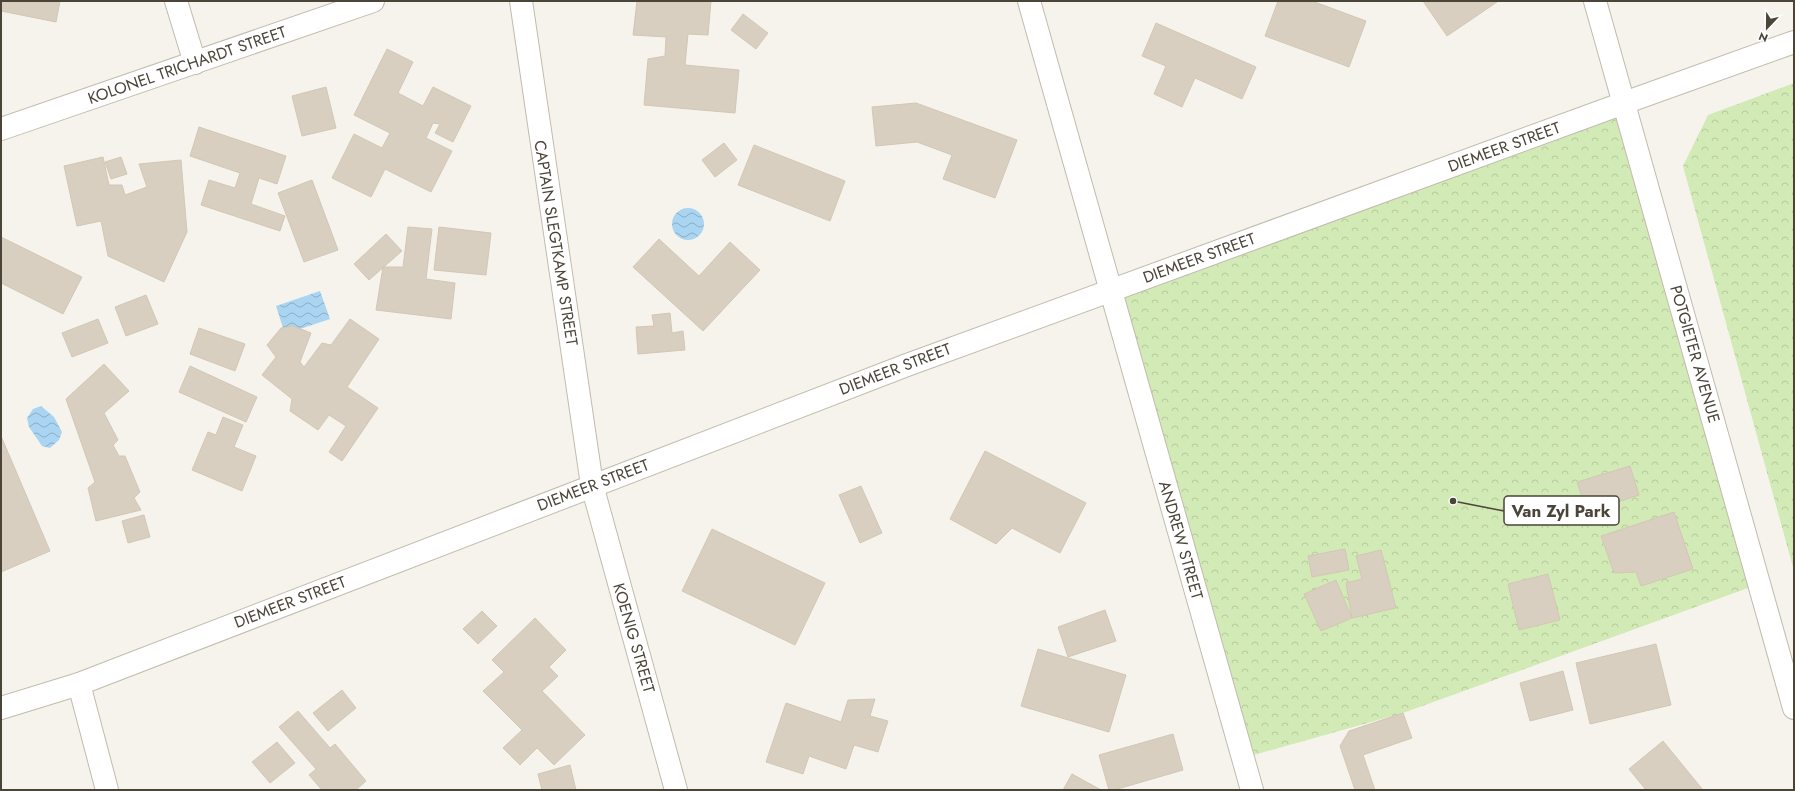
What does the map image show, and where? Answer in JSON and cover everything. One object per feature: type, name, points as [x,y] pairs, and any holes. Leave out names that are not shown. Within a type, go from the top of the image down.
[{"type":"street","points":[[176,1],[195,63]]},
{"type":"street","name":"KOLONEL TRICHARDT STREET","points":[[1,129],[373,1]]},
{"type":"street","name":"CAPTAIN SLEGTKAMP STREET","points":[[521,1],[592,485]]},
{"type":"street","name":"ANDREW STREET","points":[[1028,1],[1112,290],[1252,790]]},
{"type":"street","name":"POTGIETER AVENUE","points":[[1595,1],[1794,708]]},
{"type":"street","name":"DIEMEER STREET","points":[[1,708],[78,684],[907,364],[1794,42]]},
{"type":"street","name":"KOENIG STREET","points":[[592,485],[676,790]]},
{"type":"street","points":[[78,684],[107,790]]},
{"type":"green space","points":[[1794,83],[1794,571],[1683,166],[1708,115]]},
{"type":"green space","points":[[1624,103],[1759,584],[1403,713],[1243,758],[1111,290]]},
{"type":"water","points":[[685,208],[691,208],[701,215],[704,224],[703,230],[697,237],[691,240],[685,240],[675,233],[672,227],[672,221],[679,211]]},
{"type":"water","points":[[320,291],[330,319],[285,334],[276,306]]},
{"type":"water","points":[[41,406],[54,417],[62,432],[59,440],[50,448],[42,446],[29,427],[27,418],[33,409]]},
{"type":"building","points":[[1,1],[60,1],[56,22],[1,11]]},
{"type":"building","points":[[637,1],[711,1],[708,35],[688,34],[685,65],[739,70],[735,113],[644,105],[648,59],[665,56],[666,37],[633,35]]},
{"type":"building","points":[[1278,1],[1312,1],[1366,21],[1349,67],[1265,36]]},
{"type":"building","points":[[1423,1],[1496,1],[1497,2],[1447,36]]},
{"type":"building","points":[[743,14],[768,33],[756,49],[731,30]]},
{"type":"building","points":[[1156,23],[1256,67],[1242,99],[1195,78],[1182,107],[1154,94],[1166,66],[1142,56]]},
{"type":"building","points":[[387,49],[413,62],[398,93],[423,106],[433,87],[471,106],[453,142],[435,133],[440,124],[433,123],[426,138],[452,151],[431,192],[385,169],[371,197],[332,178],[354,134],[382,148],[390,133],[354,115]]},
{"type":"building","points":[[326,87],[336,128],[302,136],[292,96]]},
{"type":"building","points":[[916,103],[1017,140],[995,198],[943,179],[952,155],[917,142],[876,146],[872,107]]},
{"type":"building","points":[[199,127],[286,156],[277,184],[259,178],[251,204],[285,216],[280,231],[201,205],[209,180],[235,188],[240,173],[190,156]]},
{"type":"building","points":[[724,143],[737,160],[715,177],[702,160]]},
{"type":"building","points":[[754,145],[845,181],[830,221],[738,185]]},
{"type":"building","points":[[103,157],[109,185],[122,185],[125,195],[147,187],[139,164],[181,160],[187,232],[164,282],[108,256],[101,221],[77,226],[64,166]]},
{"type":"building","points":[[121,157],[127,174],[111,179],[105,162]]},
{"type":"building","points":[[312,180],[338,250],[304,262],[278,193]]},
{"type":"building","points":[[408,227],[432,229],[426,279],[455,283],[451,319],[376,310],[383,267],[403,267]]},
{"type":"building","points":[[439,227],[491,233],[486,275],[434,270]]},
{"type":"building","points":[[386,234],[402,251],[369,280],[354,264]]},
{"type":"building","points":[[1,237],[82,277],[63,314],[1,283]]},
{"type":"building","points":[[659,239],[699,276],[730,242],[760,270],[703,331],[633,267]]},
{"type":"building","points":[[146,295],[158,324],[126,336],[115,307]]},
{"type":"building","points":[[670,313],[672,333],[683,331],[685,350],[638,354],[636,327],[654,326],[652,315]]},
{"type":"building","points":[[98,319],[108,343],[72,357],[62,333]]},
{"type":"building","points":[[350,319],[379,339],[347,387],[378,408],[342,461],[329,452],[346,426],[329,415],[318,430],[290,411],[292,399],[262,375],[276,357],[267,345],[281,328],[293,326],[311,333],[300,362],[304,367],[322,343],[331,345]]},
{"type":"building","points":[[199,328],[245,344],[235,371],[190,354]]},
{"type":"building","points":[[104,364],[129,391],[104,413],[118,440],[113,445],[119,456],[125,456],[140,492],[134,498],[141,510],[96,521],[88,488],[95,482],[66,399]]},
{"type":"building","points":[[190,366],[257,397],[246,422],[179,392]]},
{"type":"building","points":[[223,417],[243,425],[234,447],[256,456],[242,491],[192,470],[208,432],[216,435]]},
{"type":"building","points":[[1,436],[50,551],[1,572]]},
{"type":"building","points":[[985,451],[1086,503],[1060,553],[1012,528],[996,544],[950,519]]},
{"type":"building","points":[[1630,466],[1639,495],[1587,512],[1577,482]]},
{"type":"building","points":[[861,486],[882,533],[860,543],[839,495]]},
{"type":"building","points":[[1674,512],[1693,569],[1641,586],[1636,572],[1614,573],[1601,536]]},
{"type":"building","points":[[144,515],[150,537],[128,543],[122,521]]},
{"type":"building","points":[[712,529],[825,583],[795,645],[682,591]]},
{"type":"building","points":[[1345,549],[1349,570],[1312,577],[1308,556]]},
{"type":"building","points":[[1381,550],[1396,608],[1352,618],[1346,583],[1362,579],[1356,556]]},
{"type":"building","points":[[1548,574],[1560,620],[1519,630],[1508,584]]},
{"type":"building","points":[[1336,580],[1352,618],[1321,631],[1304,594]]},
{"type":"building","points":[[1105,610],[1116,641],[1068,657],[1058,627]]},
{"type":"building","points":[[482,611],[497,626],[478,644],[463,629]]},
{"type":"building","points":[[535,618],[566,650],[549,667],[558,676],[542,691],[585,735],[554,765],[537,748],[520,765],[503,748],[522,730],[483,691],[504,672],[492,660]]},
{"type":"building","points":[[1656,644],[1671,705],[1590,724],[1576,663]]},
{"type":"building","points":[[1038,649],[1126,675],[1109,732],[1021,706]]},
{"type":"building","points":[[1563,671],[1573,710],[1530,721],[1520,683]]},
{"type":"building","points":[[342,690],[356,708],[328,731],[313,713]]},
{"type":"building","points":[[875,699],[870,716],[888,721],[878,752],[854,745],[846,769],[809,756],[803,774],[766,762],[786,703],[841,722],[848,700]]},
{"type":"building","points":[[298,711],[330,748],[335,744],[366,781],[356,790],[322,790],[309,775],[316,769],[279,727]]},
{"type":"building","points":[[1403,713],[1412,738],[1363,755],[1375,790],[1355,790],[1340,746],[1349,731]]},
{"type":"building","points":[[1173,734],[1183,770],[1114,790],[1109,790],[1099,755]]},
{"type":"building","points":[[1663,741],[1703,790],[1646,790],[1629,769]]},
{"type":"building","points":[[277,742],[295,763],[270,783],[252,762]]},
{"type":"building","points":[[570,765],[576,790],[542,790],[538,774]]},
{"type":"building","points":[[1072,774],[1101,790],[1063,790]]},
{"type":"place","name":"Van Zyl Park","points":[[1453,501]]}]
